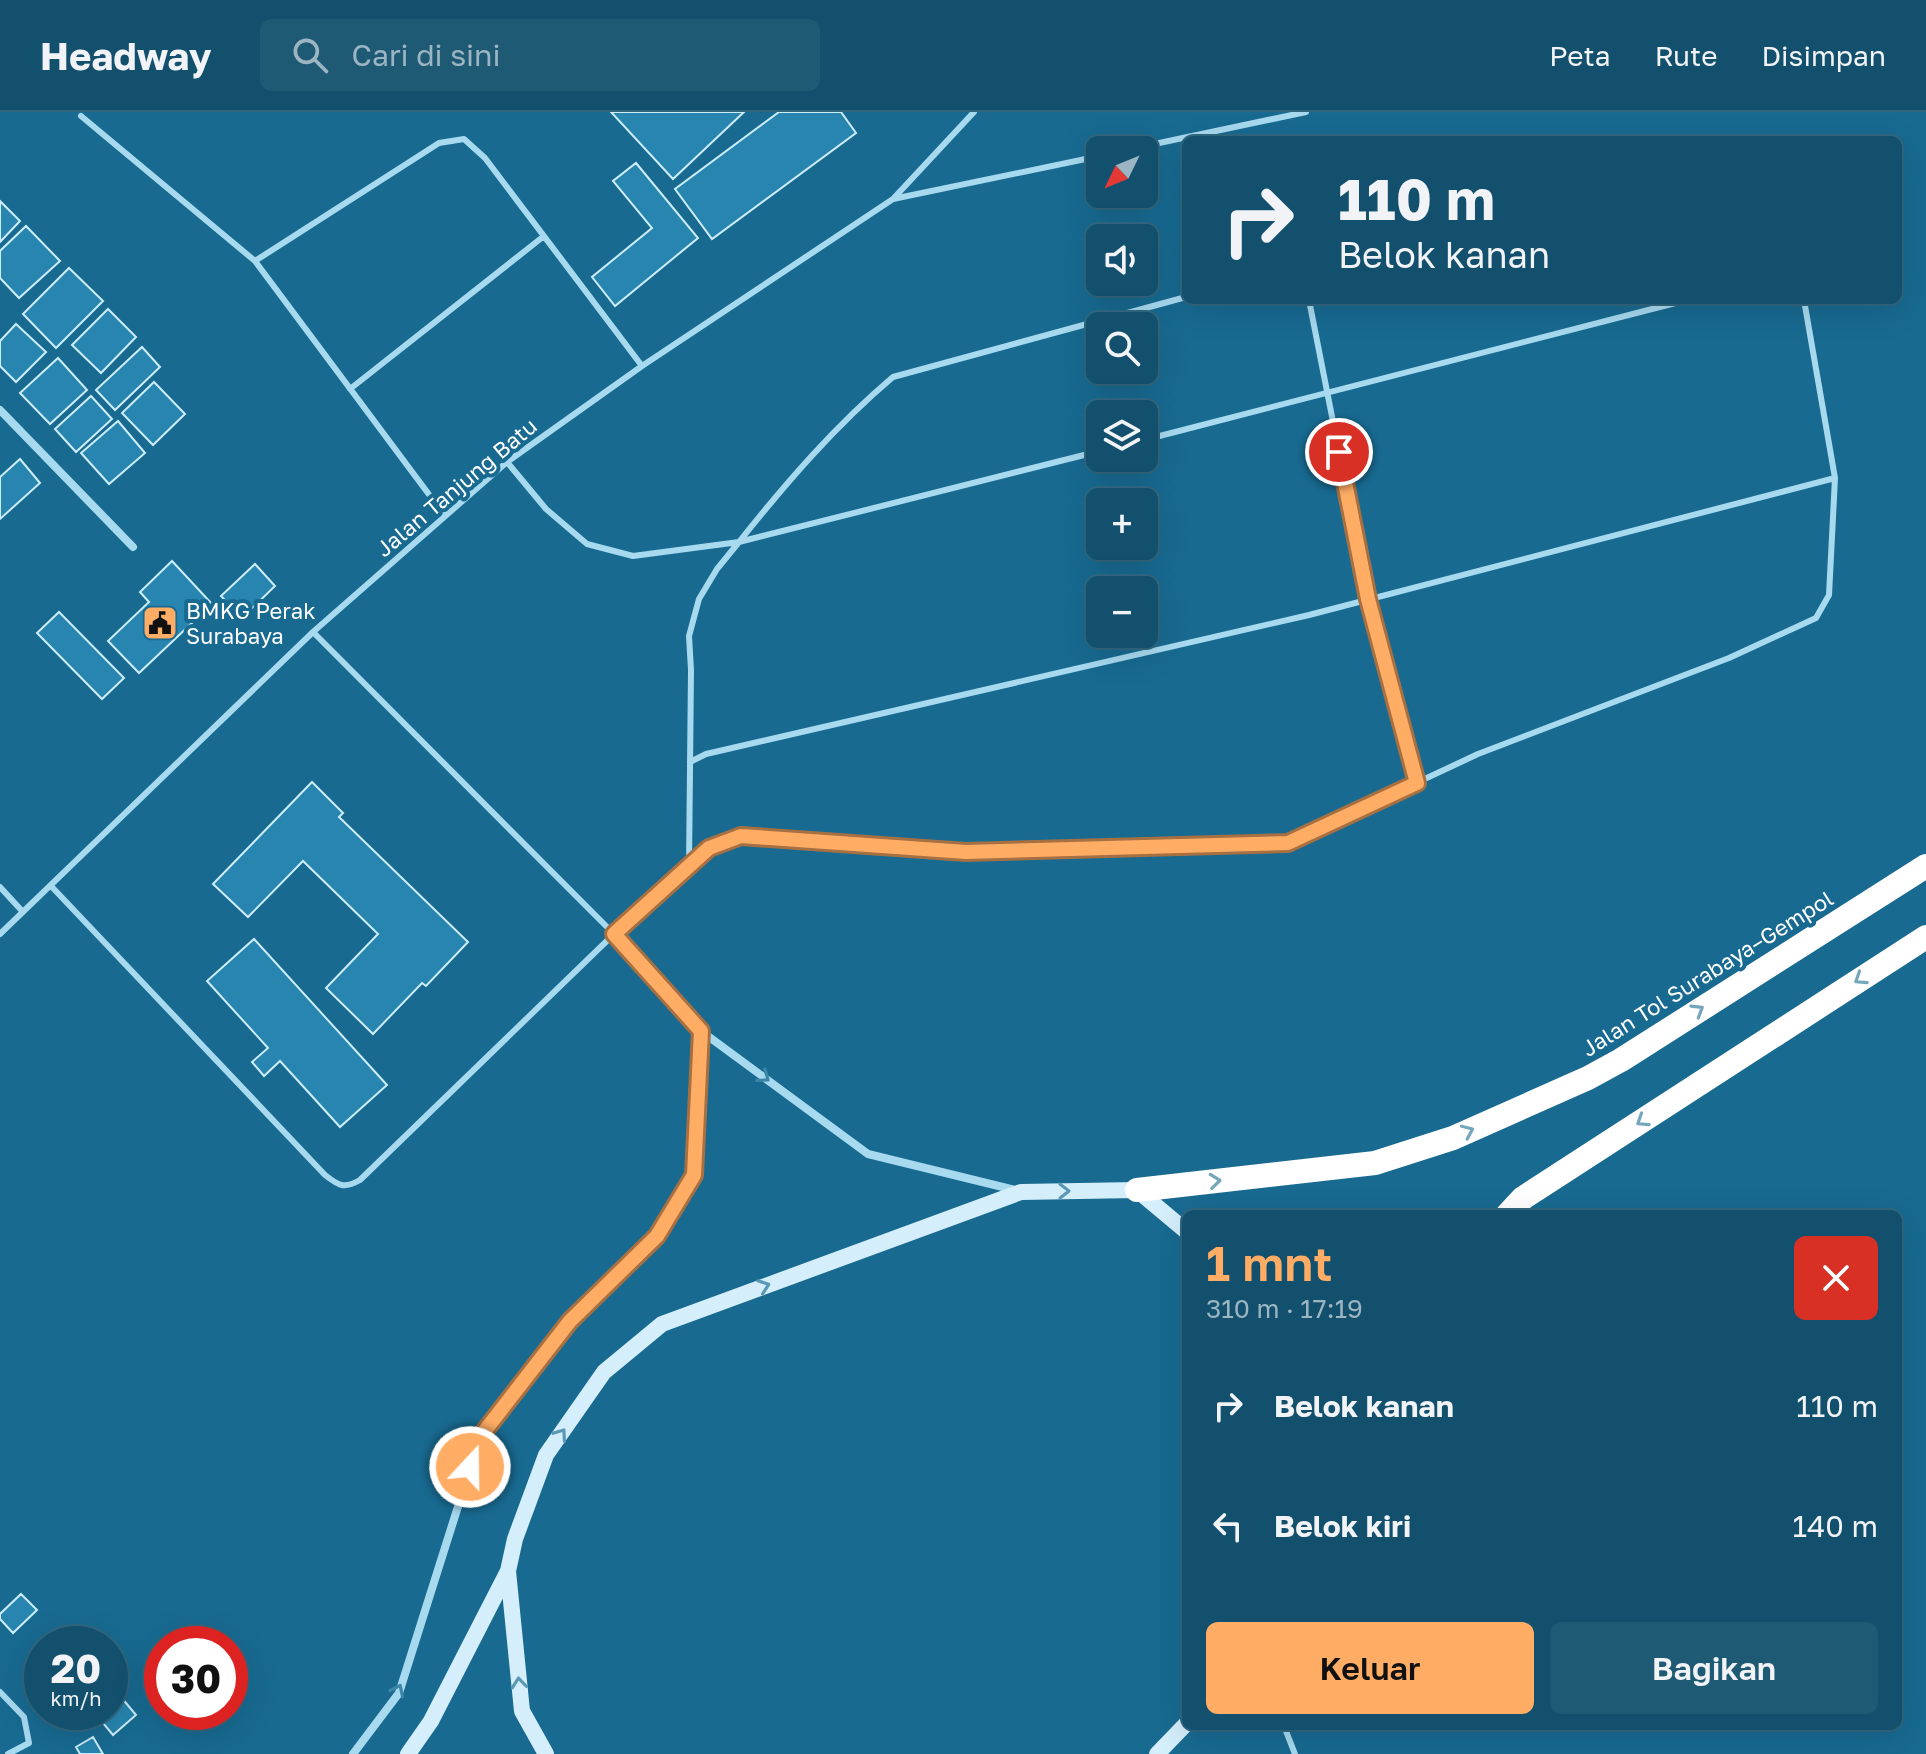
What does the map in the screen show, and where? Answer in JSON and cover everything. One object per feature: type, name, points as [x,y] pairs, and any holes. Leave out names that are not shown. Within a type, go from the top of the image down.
[{"type":"highway","name":"Jalan Tol Surabaya–Gempol","points":[[1137,1190],[1375,1163],[1453,1138],[1588,1078],[1621,1060],[1926,866]]},
{"type":"highway","points":[[1512,1210],[1523,1198],[1926,937]]},
{"type":"main road","points":[[408,1754],[431,1721],[508,1571],[515,1539],[546,1455],[604,1372],[662,1324],[1021,1192],[1137,1190],[1182,1228]]},
{"type":"main road","points":[[508,1571],[522,1711],[546,1754]]},
{"type":"main road","points":[[1157,1754],[1182,1728]]},
{"type":"street","points":[[0,410],[133,547]]},
{"type":"street","points":[[701,1031],[868,1154],[1021,1192]]},
{"type":"street","points":[[353,1754],[399,1693],[480,1437],[570,1321],[657,1236],[694,1175],[701,1031]]},
{"type":"lane","points":[[893,199],[974,112]]},
{"type":"lane","points":[[1192,136],[1306,112]]},
{"type":"lane","points":[[81,116],[255,261],[445,516]]},
{"type":"lane","points":[[1158,143],[1182,138]]},
{"type":"lane","points":[[255,261],[439,143],[464,139],[485,158],[642,366]]},
{"type":"lane","name":"Jalan Tanjung Batu","points":[[0,934],[313,632],[507,462],[642,366],[893,199],[1086,159]]},
{"type":"lane","points":[[350,389],[544,236]]},
{"type":"lane","points":[[689,867],[689,636],[699,599],[717,569],[781,489],[859,406],[893,377],[1182,298]]},
{"type":"lane","points":[[1310,304],[1368,599],[1417,783]]},
{"type":"lane","points":[[1158,436],[1672,304]]},
{"type":"lane","points":[[51,886],[325,1175],[337,1184],[349,1186],[360,1180],[614,934],[709,848],[741,836],[966,852],[1288,843],[1478,754],[1729,658],[1816,618],[1829,595],[1835,478],[1805,304]]},
{"type":"lane","points":[[507,462],[546,509],[587,544],[633,556],[739,542],[1086,455]]},
{"type":"lane","points":[[690,762],[706,754],[1309,615],[1835,478]]},
{"type":"lane","points":[[313,632],[614,934],[701,1031]]},
{"type":"lane","points":[[0,887],[23,912]]},
{"type":"lane","points":[[0,1692],[24,1717],[29,1743],[8,1754]]},
{"type":"lane","points":[[1286,1730],[1295,1754]]},
{"type":"building","points":[[611,112],[744,112],[673,179]]},
{"type":"building","points":[[779,112],[841,112],[856,133],[712,239],[675,189]]},
{"type":"building","points":[[636,163],[698,238],[615,306],[592,277],[652,228],[613,181]]},
{"type":"building","points":[[0,201],[20,221],[0,242]]},
{"type":"building","points":[[26,226],[60,261],[19,298],[0,278],[0,251]]},
{"type":"building","points":[[69,268],[103,301],[56,348],[23,314]]},
{"type":"building","points":[[108,309],[136,337],[101,373],[72,345]]},
{"type":"building","points":[[16,324],[46,352],[16,382],[0,366],[0,341]]},
{"type":"building","points":[[142,347],[160,367],[115,410],[96,390]]},
{"type":"building","points":[[58,358],[87,390],[50,424],[20,393]]},
{"type":"building","points":[[154,382],[185,414],[153,445],[122,413]]},
{"type":"building","points":[[91,396],[112,419],[76,452],[55,429]]},
{"type":"building","points":[[118,421],[145,453],[109,484],[81,453]]},
{"type":"building","points":[[20,459],[40,483],[0,519],[0,477]]},
{"type":"building","name":"BMKG Perak Surabaya","points":[[172,561],[212,604],[139,673],[108,641],[149,602],[140,592]]},
{"type":"building","points":[[255,564],[275,586],[242,618],[221,596]]},
{"type":"building","points":[[59,612],[124,678],[102,699],[37,633]]},
{"type":"building","points":[[312,782],[343,813],[339,817],[468,942],[426,986],[422,983],[373,1034],[326,988],[378,934],[303,861],[248,917],[213,884]]},
{"type":"building","points":[[254,939],[387,1085],[340,1127],[280,1061],[264,1076],[252,1062],[268,1048],[207,981]]},
{"type":"building","points":[[21,1594],[37,1610],[13,1633],[0,1619],[0,1614]]},
{"type":"building","points":[[128,1705],[136,1715],[128,1722]]},
{"type":"building","points":[[93,1737],[103,1754],[80,1754],[76,1747]]},
{"type":"place","name":"BMKG Perak Surabaya","points":[[160,623]]},
{"type":"route","points":[[470,1467],[480,1437],[570,1321],[657,1236],[694,1175],[701,1031],[614,934],[709,848],[741,836],[966,852],[1288,843],[1417,783],[1368,599],[1339,452]]}]
